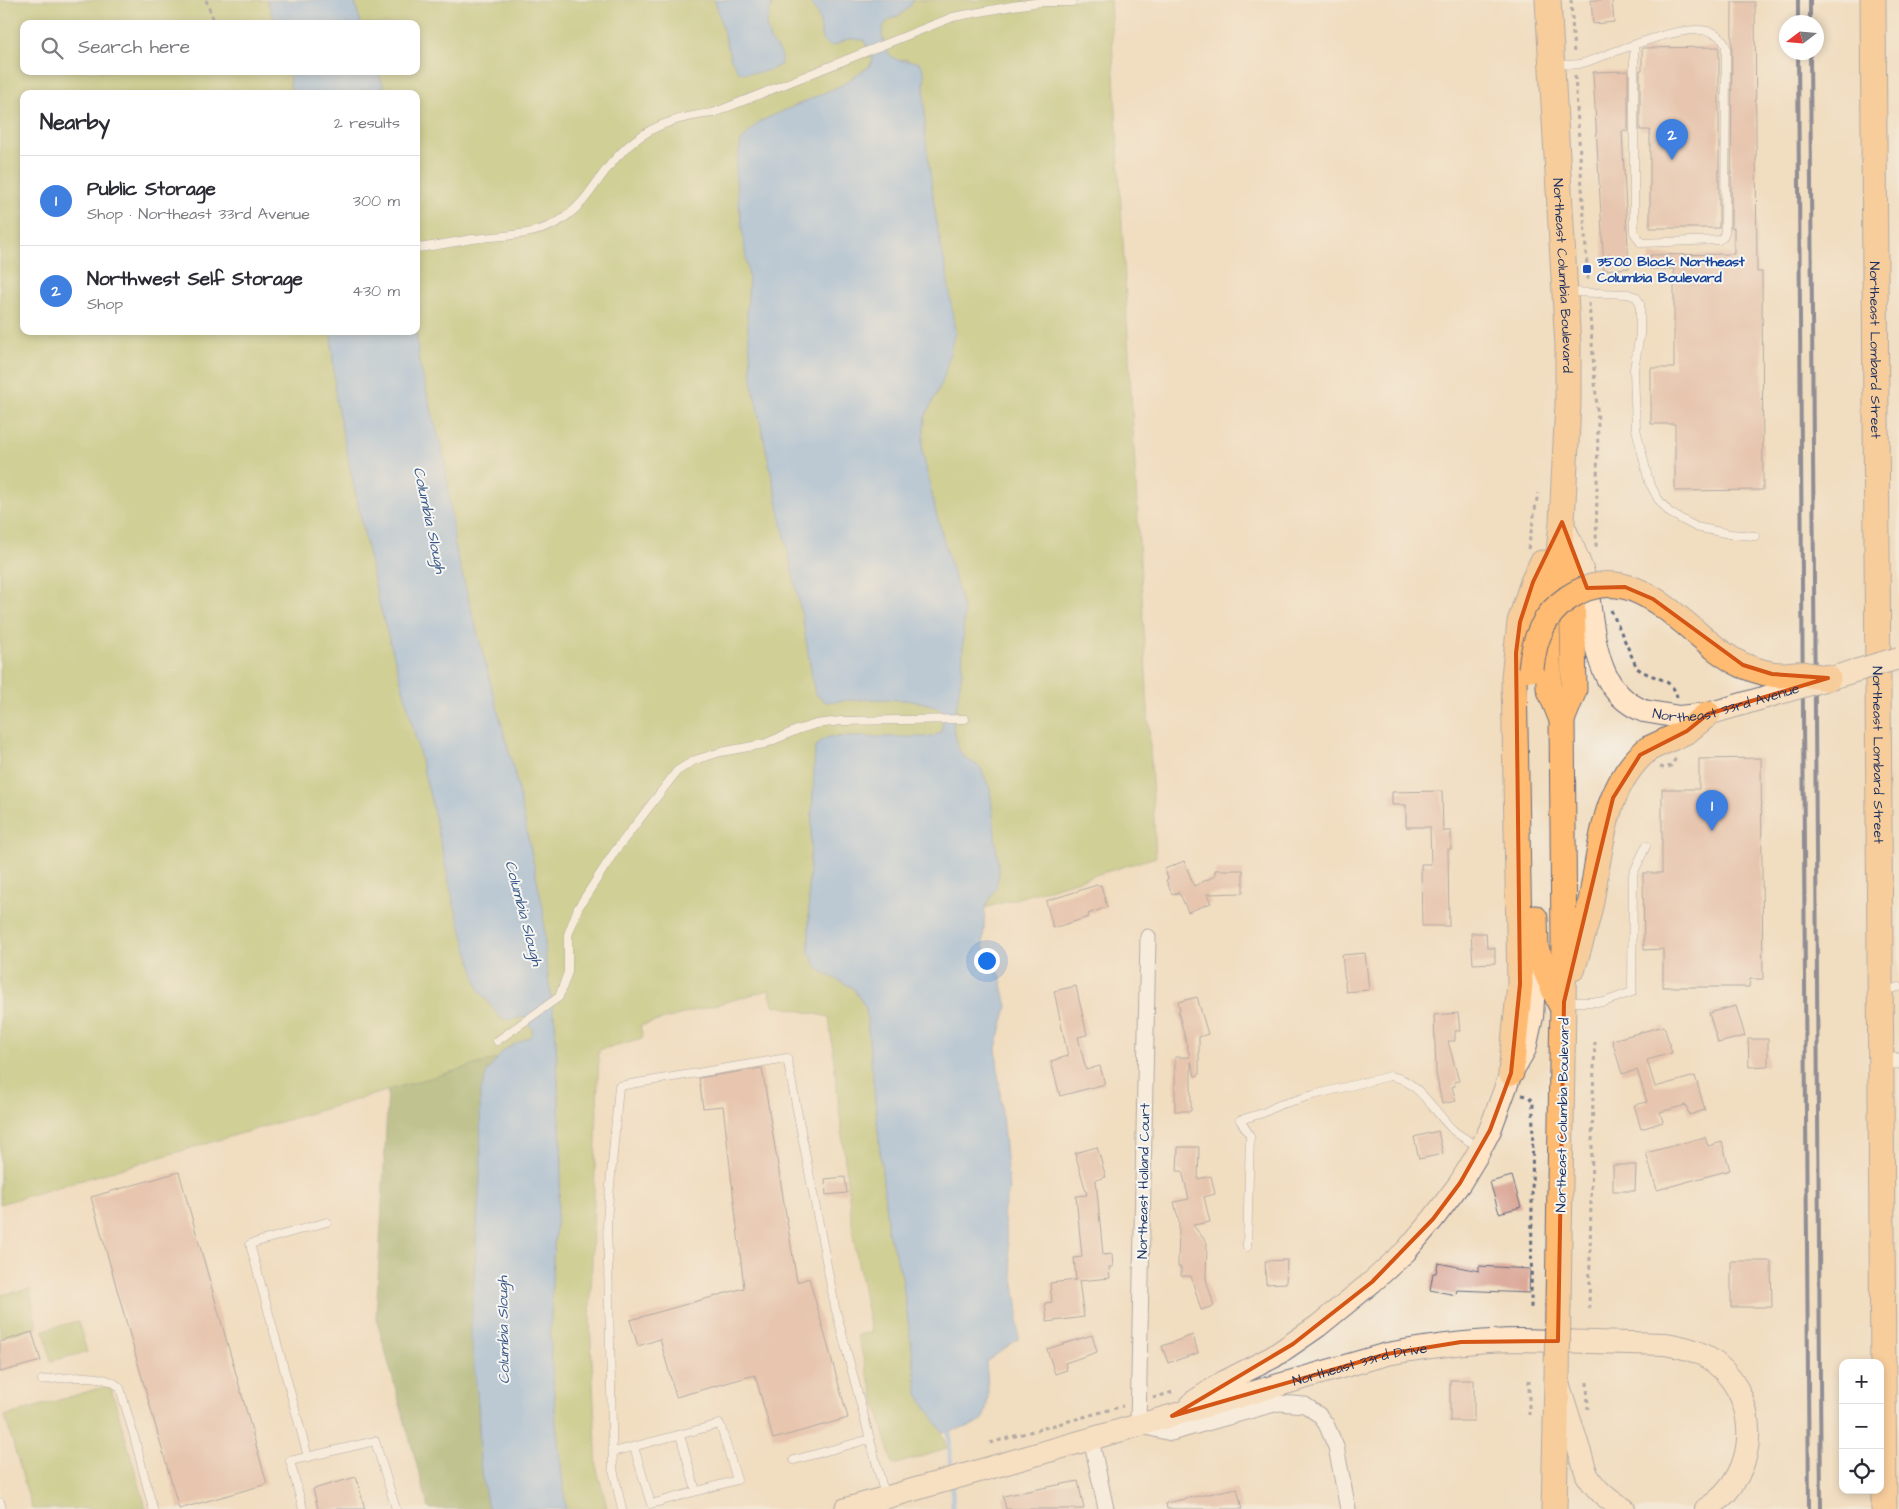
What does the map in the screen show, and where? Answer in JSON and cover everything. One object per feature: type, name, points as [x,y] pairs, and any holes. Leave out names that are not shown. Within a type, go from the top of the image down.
[{"type":"main road","name":"Northeast Columbia Boulevard","points":[[1548,0],[1563,63],[1576,292],[1568,376],[1559,552],[1572,585],[1574,690],[1562,720],[1564,1007],[1554,1509]]},
{"type":"main road","name":"Northeast Lombard Street","points":[[1873,0],[1888,462],[1879,579],[1890,990],[1890,1203],[1884,1509]]},
{"type":"main road","name":"Northeast 33rd Avenue","points":[[1562,522],[1586,582],[1598,651],[1605,676],[1611,687],[1632,707],[1678,717],[1708,714],[1899,658]]},
{"type":"main road","points":[[1514,1081],[1520,984],[1514,677],[1516,653],[1520,622],[1533,582],[1562,522]]},
{"type":"main road","points":[[1172,1416],[1224,1382],[1293,1344],[1372,1282],[1406,1251],[1460,1183],[1481,1148],[1514,1081],[1530,1032],[1535,981],[1531,669],[1535,642],[1544,622],[1556,607],[1575,593],[1591,587],[1603,585],[1625,587],[1653,598],[1728,657],[1743,665],[1772,674],[1799,674],[1828,678]]},
{"type":"main road","points":[[1564,1007],[1591,902],[1598,856],[1613,798],[1619,784],[1628,770],[1648,749],[1687,730],[1708,714]]},
{"type":"main road","points":[[1536,949],[1564,1007]]},
{"type":"main road","name":"Northeast 33rd Drive","points":[[846,1509],[1387,1354],[1435,1345],[1520,1340],[1651,1343],[1677,1346],[1688,1348],[1706,1357],[1723,1370],[1738,1389],[1747,1415],[1749,1442],[1742,1467],[1726,1492],[1706,1509]]},
{"type":"main road","points":[[1557,1380],[1587,1475],[1603,1495],[1624,1509]]},
{"type":"street","name":"Northeast Holland Court","points":[[1138,1425],[1148,937]]},
{"type":"street","points":[[1138,1425],[1171,1432],[1278,1403],[1305,1406],[1319,1415],[1326,1424],[1336,1446],[1348,1509]]},
{"type":"street","points":[[1091,1439],[1106,1509]]},
{"type":"lane","points":[[420,247],[525,233],[552,225],[564,219],[584,202],[605,171],[621,152],[640,136],[655,127],[688,116],[713,113],[953,17],[1042,2],[1072,2]]},
{"type":"lane","points":[[1563,63],[1591,60],[1634,44],[1691,30],[1704,30],[1716,33],[1725,43],[1725,232],[1719,240],[1641,243],[1635,236],[1634,44]]},
{"type":"lane","points":[[1576,292],[1628,294],[1636,296],[1640,303],[1640,334],[1634,370],[1636,429],[1649,482],[1658,499],[1670,513],[1696,527],[1730,534],[1756,536]]},
{"type":"lane","points":[[497,1041],[559,997],[566,979],[568,935],[578,908],[615,851],[677,771],[695,760],[721,752],[764,744],[816,724],[841,721],[965,719]]},
{"type":"lane","points":[[1564,1007],[1604,1002],[1632,992],[1633,874],[1646,846]]},
{"type":"lane","points":[[622,1509],[613,1469],[606,1220],[619,1086],[787,1058],[835,1307],[886,1498]]},
{"type":"lane","points":[[1247,1247],[1250,1136],[1240,1120],[1313,1094],[1390,1076],[1400,1077],[1420,1093],[1455,1132],[1481,1148]]},
{"type":"lane","points":[[308,1457],[250,1244],[327,1222]]},
{"type":"lane","points":[[42,1380],[72,1377],[101,1378],[115,1382],[120,1388],[134,1436],[151,1497],[152,1509]]},
{"type":"lane","points":[[613,1452],[720,1424],[737,1480],[651,1504],[634,1447]]},
{"type":"lane","points":[[680,1435],[696,1491]]},
{"type":"lane","points":[[794,1460],[870,1439]]},
{"type":"lane","points":[[303,1509],[290,1461],[375,1441],[396,1509]]},
{"type":"lane","points":[[0,1502],[2,1509]]},
{"type":"path","points":[[206,0],[214,20]]},
{"type":"path","points":[[1571,0],[1563,63],[1576,292],[1598,422],[1596,508]]},
{"type":"path","points":[[1527,551],[1538,494]]},
{"type":"path","points":[[1607,602],[1637,668],[1645,674],[1665,680],[1675,691],[1677,700]]},
{"type":"path","points":[[1589,1309],[1593,1095],[1596,1042]]},
{"type":"path","points":[[1514,1081],[1522,1096],[1528,1096],[1533,1102],[1531,1308]]},
{"type":"path","points":[[1529,1380],[1529,1415]]},
{"type":"path","points":[[990,1443],[1179,1390]]},
{"type":"highlighted area","points":[[1562,522],[1587,588],[1625,587],[1653,599],[1743,665],[1772,674],[1828,678],[1708,714],[1687,731],[1640,755],[1613,798],[1564,1002],[1558,1341],[1461,1342],[1387,1354],[1172,1416],[1293,1344],[1372,1282],[1433,1219],[1460,1183],[1490,1130],[1511,1073],[1520,984],[1516,653],[1520,622],[1533,582]]},
{"type":"green space","points":[[0,0],[267,0],[274,20],[20,20],[20,75],[289,75],[291,90],[20,90],[20,335],[331,335],[336,401],[379,603],[405,695],[454,904],[491,1005],[499,1017],[523,1017],[533,1029],[531,1036],[504,1050],[499,1058],[0,1204]]},
{"type":"green space","points":[[354,0],[715,0],[731,59],[778,49],[770,40],[766,26],[772,4],[776,0],[807,0],[819,16],[821,35],[833,46],[848,39],[864,40],[873,59],[870,66],[842,85],[759,122],[747,314],[753,388],[803,621],[815,693],[826,702],[870,699],[906,700],[935,707],[944,713],[941,733],[932,737],[828,737],[815,749],[809,885],[809,953],[819,970],[853,988],[866,1008],[888,1232],[902,1276],[918,1394],[942,1432],[947,1449],[893,1465],[857,1335],[871,1332],[854,1242],[829,1017],[773,1005],[769,990],[640,1026],[643,1038],[599,1050],[590,1318],[597,1469],[607,1507],[601,1509],[566,1509],[556,1424],[550,1336],[553,1256],[562,1164],[555,1023],[546,965],[543,909],[515,775],[455,548],[445,462],[419,363],[417,335],[420,335],[420,90],[385,90],[379,75],[420,75],[420,20],[360,20]]},
{"type":"green space","points":[[913,0],[1110,0],[1156,857],[985,908],[996,887],[999,873],[990,789],[980,767],[965,758],[959,750],[953,728],[962,671],[964,612],[935,509],[922,450],[925,417],[943,380],[947,273],[937,227],[925,134],[924,72],[906,59],[897,61],[888,54],[881,33],[881,28],[889,20],[900,16]]},
{"type":"green space","points":[[499,1058],[487,1072],[480,1095],[481,1163],[473,1286],[480,1463],[487,1503],[490,1509],[429,1509],[376,1318],[388,1090]]},
{"type":"green space","points":[[30,1289],[37,1328],[0,1337],[0,1295]]},
{"type":"green space","points":[[78,1321],[87,1352],[51,1361],[44,1330]]},
{"type":"green space","points":[[110,1385],[146,1508],[32,1509],[5,1416]]},
{"type":"water","points":[[267,0],[354,0],[360,20],[274,20]]},
{"type":"water","points":[[715,0],[776,0],[772,4],[766,26],[770,40],[781,54],[781,64],[761,72],[739,72],[731,59]]},
{"type":"water","points":[[807,0],[913,0],[908,8],[886,23],[882,34],[890,55],[898,60],[920,63],[924,71],[925,134],[937,227],[947,273],[955,332],[943,380],[925,417],[922,450],[935,509],[964,612],[962,671],[953,728],[959,750],[965,758],[980,767],[990,789],[999,873],[996,887],[985,908],[983,946],[1000,975],[1007,1007],[996,1048],[1009,1191],[1003,1213],[1018,1310],[1018,1339],[986,1362],[988,1398],[983,1418],[971,1426],[942,1432],[918,1394],[902,1276],[888,1232],[866,1008],[853,988],[819,970],[809,953],[809,885],[815,749],[819,742],[828,737],[932,737],[941,732],[944,713],[935,707],[906,700],[826,702],[815,694],[803,621],[753,388],[747,314],[749,281],[735,173],[741,141],[759,122],[842,85],[870,66],[873,59],[864,40],[848,39],[833,46],[826,44],[822,40],[820,23],[815,9]]},
{"type":"water","points":[[289,75],[379,75],[385,90],[291,90]]},
{"type":"water","name":"Columbia Slough","points":[[331,335],[417,335],[419,363],[445,462],[455,548],[515,775],[543,909],[546,965],[555,1023],[562,1164],[553,1256],[550,1336],[556,1424],[566,1509],[490,1509],[487,1503],[480,1463],[479,1413],[471,1334],[481,1163],[480,1095],[487,1072],[504,1050],[531,1036],[533,1029],[523,1017],[507,1020],[499,1017],[479,989],[454,904],[405,695],[379,603],[336,401]]},
{"type":"building","points":[[1591,0],[1612,0],[1614,22],[1593,24]]},
{"type":"building","points":[[1732,2],[1755,2],[1757,272],[1762,272],[1763,490],[1675,491],[1675,424],[1651,424],[1651,368],[1674,368],[1674,269],[1650,269],[1650,255],[1734,254],[1734,228],[1731,228]]},
{"type":"building","points":[[1719,47],[1719,228],[1650,228],[1650,130],[1640,130],[1642,48]]},
{"type":"building","points":[[1628,71],[1628,131],[1622,131],[1629,268],[1604,270],[1593,72]]},
{"type":"building","points":[[1761,758],[1763,979],[1750,979],[1749,987],[1663,987],[1663,949],[1644,950],[1643,873],[1662,873],[1662,789],[1699,789],[1699,759]]},
{"type":"building","points":[[1442,791],[1443,831],[1451,831],[1451,849],[1448,849],[1449,926],[1422,926],[1421,864],[1431,864],[1430,827],[1406,827],[1406,805],[1392,805],[1392,792]]},
{"type":"building","points":[[1184,861],[1194,886],[1215,876],[1215,870],[1243,870],[1243,893],[1207,894],[1211,903],[1188,912],[1180,894],[1176,894],[1179,892],[1172,894],[1166,880],[1168,879],[1165,869]]},
{"type":"building","points":[[1101,885],[1107,907],[1088,914],[1089,917],[1053,928],[1046,901]]},
{"type":"building","points":[[1471,933],[1486,933],[1487,948],[1495,948],[1495,963],[1473,964]]},
{"type":"building","points":[[1365,953],[1369,990],[1346,992],[1342,955]]},
{"type":"building","points":[[1076,986],[1087,1035],[1078,1037],[1086,1070],[1100,1066],[1105,1084],[1060,1096],[1051,1061],[1068,1056],[1054,991]]},
{"type":"building","points":[[1197,997],[1208,1034],[1199,1037],[1199,1075],[1195,1076],[1191,1061],[1191,1111],[1175,1111],[1175,1057],[1190,1057],[1178,1011],[1180,1011],[1178,1002]]},
{"type":"building","points":[[1736,1006],[1745,1036],[1718,1043],[1709,1013]]},
{"type":"building","points":[[1458,1013],[1460,1031],[1455,1031],[1455,1041],[1448,1041],[1459,1081],[1454,1082],[1455,1086],[1452,1087],[1456,1101],[1442,1104],[1436,1073],[1434,1015]]},
{"type":"building","points":[[1664,1026],[1672,1053],[1647,1060],[1655,1087],[1695,1076],[1705,1110],[1689,1115],[1686,1105],[1660,1112],[1663,1122],[1641,1129],[1634,1105],[1647,1102],[1637,1070],[1622,1074],[1612,1040]]},
{"type":"building","points":[[1748,1039],[1768,1039],[1768,1066],[1749,1067]]},
{"type":"building","points":[[762,1068],[797,1282],[809,1278],[848,1418],[773,1439],[755,1375],[676,1397],[660,1339],[638,1346],[630,1320],[744,1288],[723,1106],[703,1108],[699,1078]]},
{"type":"building","points":[[1438,1131],[1443,1154],[1419,1159],[1414,1137]]},
{"type":"building","points":[[1705,1137],[1708,1146],[1722,1142],[1730,1170],[1657,1190],[1646,1153]]},
{"type":"building","points":[[1097,1147],[1106,1177],[1096,1180],[1103,1255],[1112,1254],[1113,1267],[1109,1267],[1110,1278],[1079,1281],[1084,1317],[1047,1322],[1045,1303],[1052,1302],[1050,1283],[1076,1280],[1074,1258],[1082,1257],[1076,1196],[1087,1195],[1075,1153]]},
{"type":"building","points":[[1178,1147],[1199,1147],[1198,1179],[1211,1176],[1215,1194],[1204,1197],[1210,1222],[1193,1225],[1207,1243],[1206,1279],[1214,1306],[1201,1310],[1191,1276],[1181,1276],[1181,1267],[1178,1267],[1179,1222],[1174,1202],[1189,1199],[1182,1171],[1177,1171]]},
{"type":"building","points":[[1613,1165],[1636,1165],[1635,1191],[1613,1191]]},
{"type":"building","points":[[179,1172],[267,1484],[179,1509],[91,1197]]},
{"type":"building","points":[[1512,1176],[1521,1207],[1499,1213],[1490,1182]]},
{"type":"building","points":[[845,1177],[847,1193],[826,1195],[825,1179]]},
{"type":"building","points":[[1287,1260],[1286,1283],[1266,1284],[1265,1261]]},
{"type":"building","points":[[1731,1261],[1771,1261],[1772,1307],[1731,1307]]},
{"type":"building","points":[[1438,1263],[1479,1271],[1479,1266],[1530,1269],[1529,1293],[1457,1290],[1456,1295],[1430,1290],[1433,1273],[1436,1273]]},
{"type":"building","points":[[32,1332],[41,1361],[0,1372],[0,1342]]},
{"type":"building","points":[[1092,1335],[1097,1352],[1065,1363],[1067,1370],[1055,1374],[1047,1349]]},
{"type":"building","points":[[1193,1335],[1198,1353],[1168,1363],[1162,1346]]},
{"type":"building","points":[[1450,1380],[1474,1380],[1474,1421],[1450,1421]]},
{"type":"building","points":[[356,1477],[365,1509],[318,1509],[313,1489]]},
{"type":"building","points":[[1078,1481],[1084,1509],[1006,1509],[1003,1496]]},
{"type":"building","points":[[1237,1488],[1242,1509],[1167,1509],[1166,1503]]},
{"type":"waterway","points":[[949,1432],[951,1474]]},
{"type":"waterway","points":[[952,1485],[953,1509]]},
{"type":"railway","points":[[1798,0],[1798,15]]},
{"type":"railway","points":[[1810,0],[1810,15]]},
{"type":"railway","points":[[1798,60],[1809,1509]]},
{"type":"railway","points":[[1810,60],[1821,1509]]},
{"type":"place","name":"Northwest Self Storage","points":[[1672,160]]},
{"type":"place","name":"3500 Block Northeast Columbia Boulevard","points":[[1587,269]]},
{"type":"place","name":"Public Storage","points":[[1712,831]]}]
